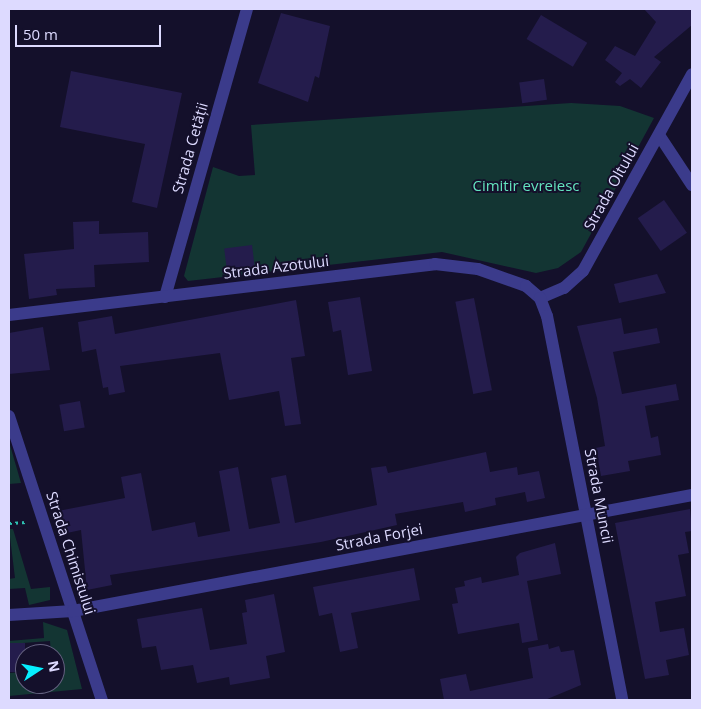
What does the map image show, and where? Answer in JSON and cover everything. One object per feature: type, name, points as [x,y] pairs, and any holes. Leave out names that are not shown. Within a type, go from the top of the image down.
[{"type":"street","name":"Strada Cetății","points":[[165,297],[247,9]]},
{"type":"street","name":"Strada Oltului","points":[[540,298],[564,288],[583,271],[692,74]]},
{"type":"street","points":[[659,135],[692,185]]},
{"type":"street","name":"Strada Azotului","points":[[9,315],[449,264],[493,273],[526,286],[540,298]]},
{"type":"street","name":"Strada Muncii","points":[[540,298],[586,514],[622,700]]},
{"type":"street","name":"Strada Chimistului","points":[[9,416],[102,700]]},
{"type":"street","name":"Strada Forjei","points":[[9,615],[73,611],[692,495]]},
{"type":"green space","name":"Cimitir evreiesc","points":[[571,103],[620,106],[654,118],[581,252],[558,268],[536,273],[442,252],[188,281],[184,276],[213,167],[239,176],[255,175],[251,125]]},
{"type":"green space","points":[[9,441],[10,445],[21,483],[9,484]]},
{"type":"green space","points":[[9,529],[13,529],[31,589],[50,587],[50,600],[29,605],[25,588],[9,589],[9,579],[15,578]]},
{"type":"green space","points":[[43,622],[67,630],[82,689],[65,691],[65,644],[50,644],[50,641],[9,644],[9,641],[44,638]]},
{"type":"green space","points":[[9,673],[15,673],[15,694],[30,694],[9,696]]},
{"type":"building","points":[[644,9],[692,9],[692,25],[654,57],[661,62],[641,88],[630,79],[620,86],[615,82],[622,73],[605,60],[615,46],[635,56],[656,22]]},
{"type":"building","points":[[281,13],[330,26],[319,78],[315,76],[308,102],[258,83]]},
{"type":"building","points":[[541,15],[587,43],[573,67],[527,39]]},
{"type":"building","points":[[71,71],[182,93],[157,208],[132,202],[145,144],[60,127]]},
{"type":"building","points":[[544,79],[547,100],[522,103],[519,82]]},
{"type":"building","points":[[664,200],[687,233],[661,251],[638,218]]},
{"type":"building","points":[[99,221],[99,234],[148,232],[149,262],[94,265],[95,287],[56,289],[57,295],[29,299],[24,254],[74,249],[73,222]]},
{"type":"building","points":[[252,245],[255,269],[227,272],[224,248]]},
{"type":"building","points":[[657,274],[666,293],[619,303],[614,284]]},
{"type":"building","points":[[360,297],[372,371],[348,375],[341,330],[333,332],[328,302]]},
{"type":"building","points":[[474,298],[492,390],[473,394],[455,302]]},
{"type":"building","points":[[296,300],[305,356],[291,358],[301,424],[285,426],[279,391],[229,400],[220,353],[120,366],[125,392],[109,395],[108,387],[103,388],[96,349],[82,352],[78,322],[112,316],[115,334]]},
{"type":"building","points":[[621,318],[624,334],[657,328],[660,343],[613,352],[622,394],[676,384],[679,400],[645,406],[651,438],[658,436],[661,455],[628,461],[630,471],[601,476],[596,448],[605,446],[597,398],[577,326]]},
{"type":"building","points":[[43,327],[50,370],[9,374],[9,333]]},
{"type":"building","points":[[80,401],[85,428],[64,431],[59,405]]},
{"type":"building","points":[[486,452],[490,472],[517,467],[518,475],[539,471],[545,498],[527,502],[525,492],[495,498],[496,505],[465,512],[463,502],[395,514],[397,525],[321,542],[110,575],[112,585],[87,590],[81,530],[62,534],[58,511],[125,498],[121,477],[141,473],[152,531],[195,522],[198,537],[230,531],[219,471],[238,467],[249,529],[280,523],[271,478],[286,475],[295,523],[377,505],[371,468],[386,466],[388,473]]},
{"type":"building","points":[[690,509],[692,531],[685,532],[689,553],[678,555],[686,596],[655,602],[660,632],[684,628],[689,655],[666,660],[669,675],[645,679],[615,523]]},
{"type":"building","points":[[555,543],[561,574],[527,581],[538,640],[522,643],[519,623],[458,634],[452,604],[458,603],[455,588],[465,586],[464,581],[481,577],[482,583],[519,575],[516,557],[520,553]]},
{"type":"building","points":[[414,568],[420,600],[351,613],[358,648],[340,652],[332,613],[319,616],[313,587]]},
{"type":"building","points":[[274,594],[285,652],[266,656],[270,678],[230,685],[229,677],[197,683],[193,665],[161,670],[156,646],[142,648],[137,619],[202,608],[210,650],[247,644],[242,613],[247,612],[245,600]]},
{"type":"building","points":[[9,643],[25,643],[15,644],[15,672],[9,672]]},
{"type":"building","points":[[548,644],[549,649],[559,646],[561,652],[574,650],[581,685],[545,700],[444,700],[440,679],[466,674],[470,691],[533,678],[528,648]]}]
